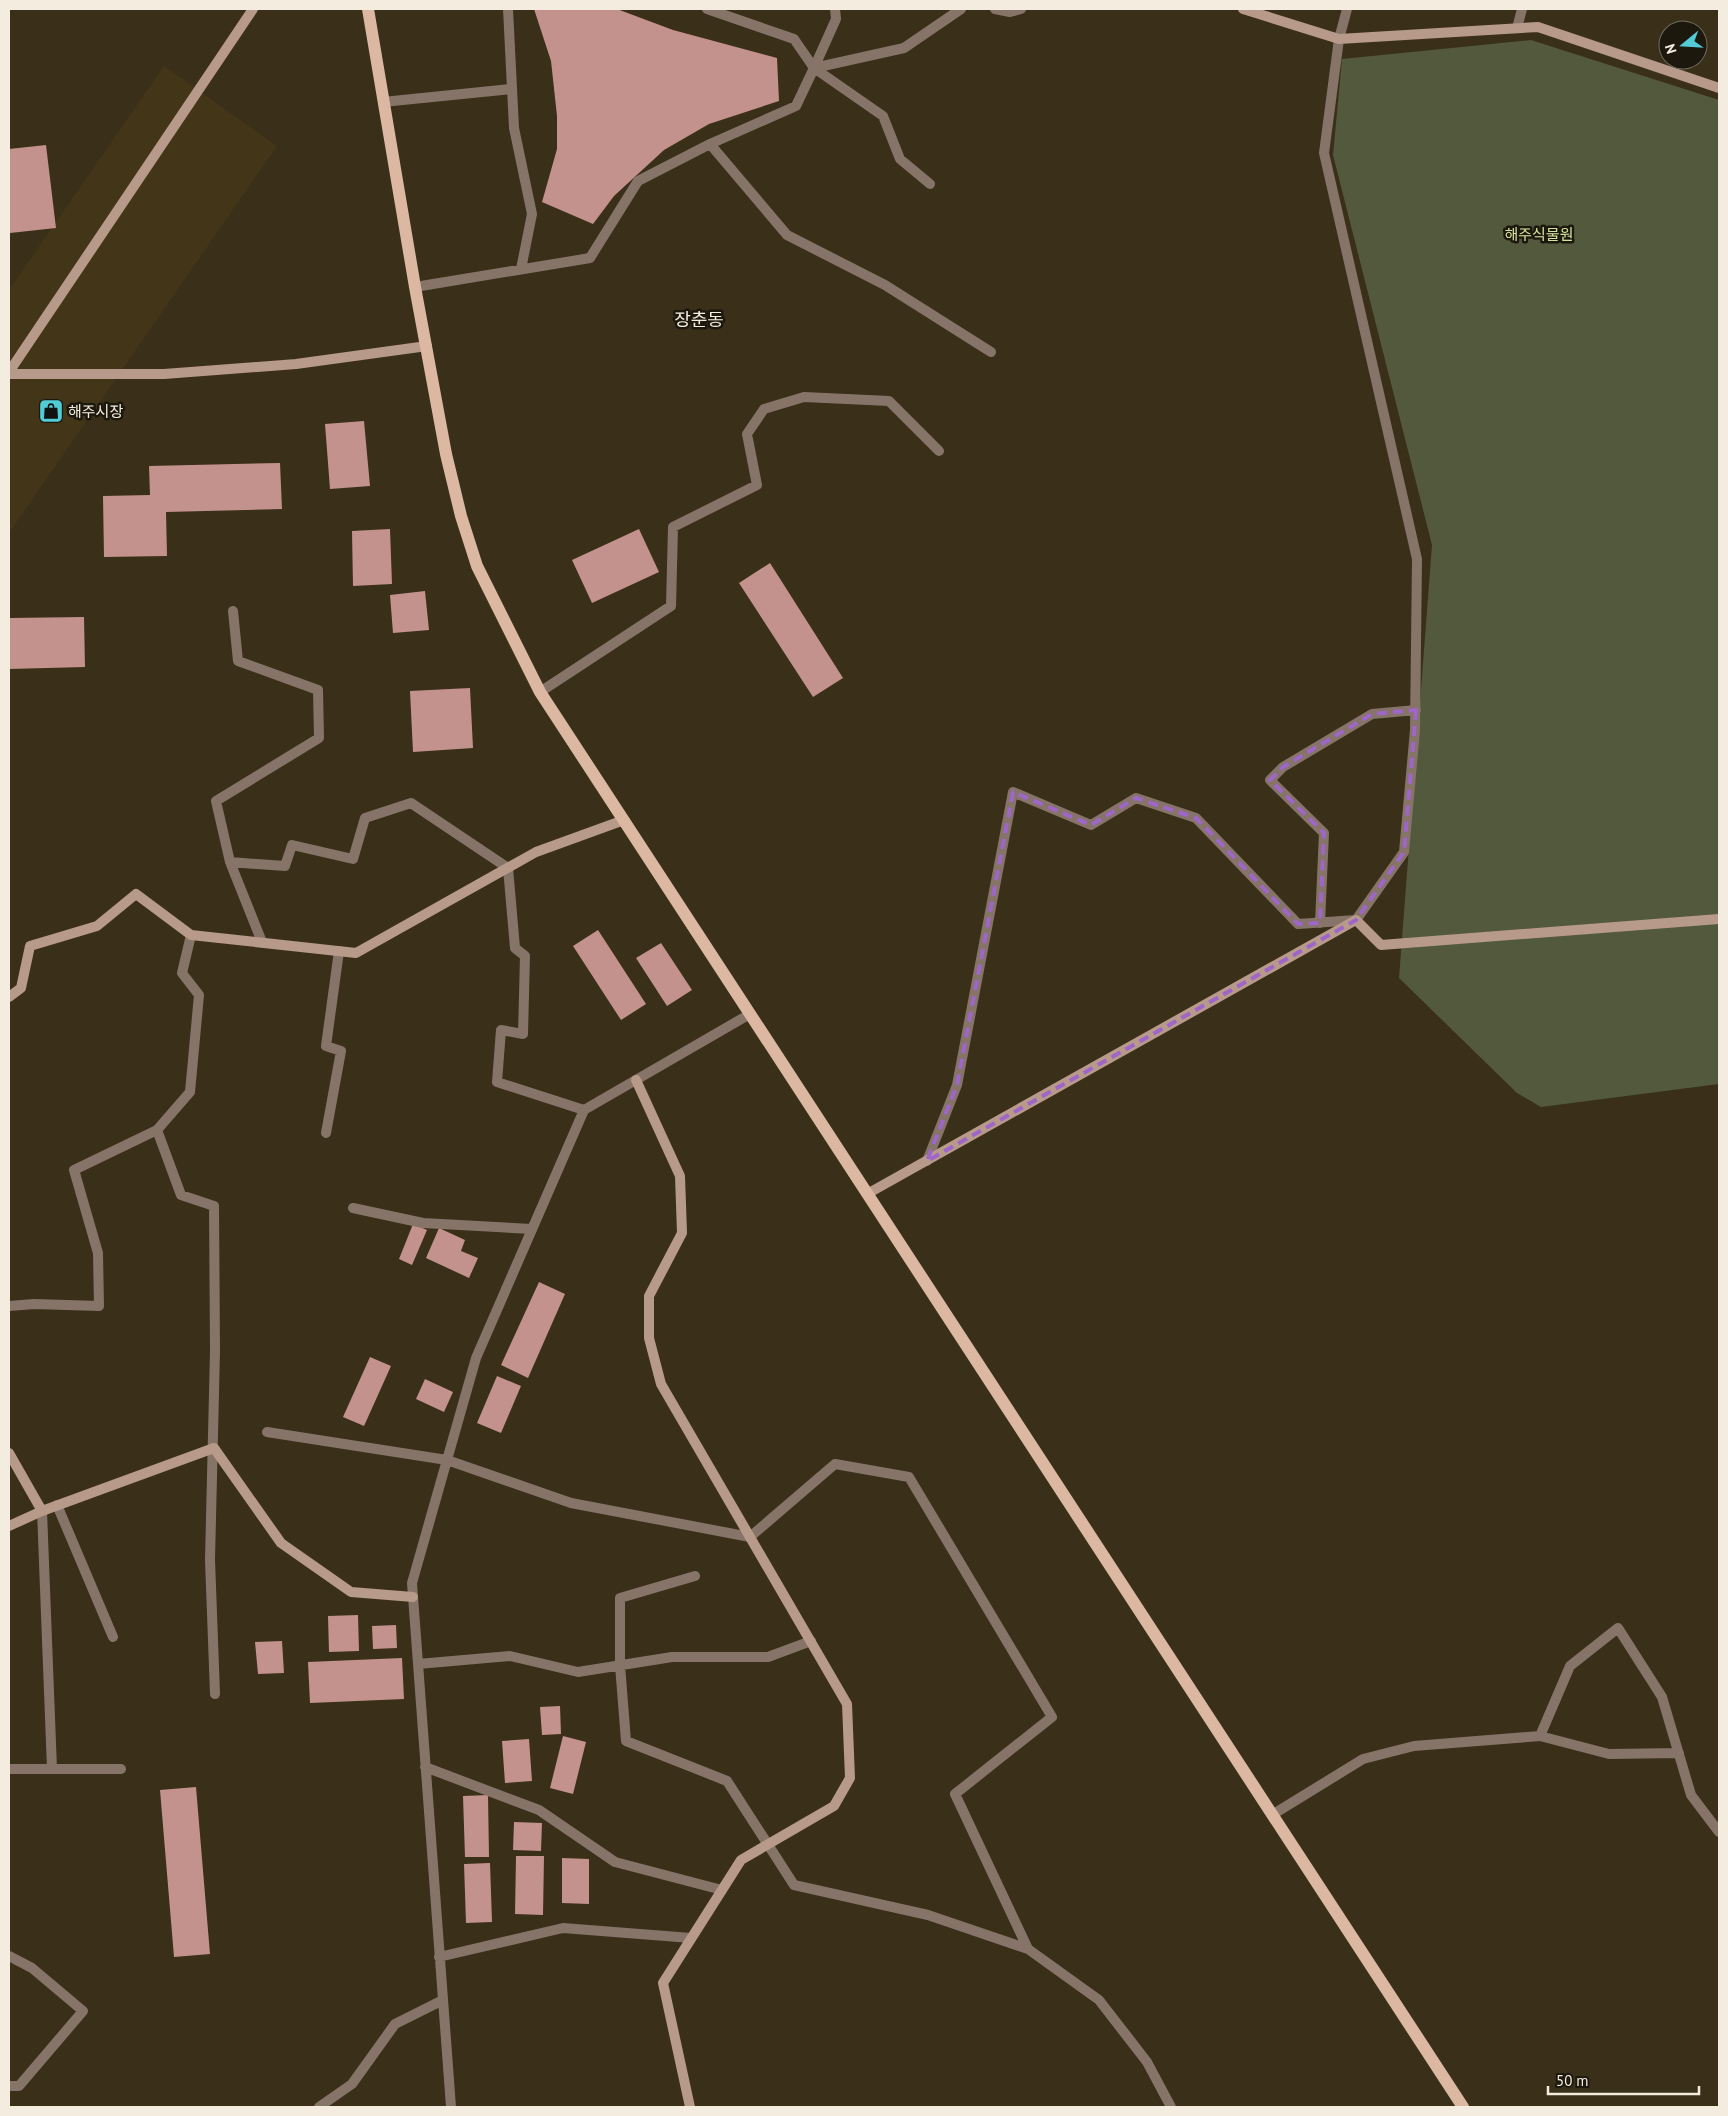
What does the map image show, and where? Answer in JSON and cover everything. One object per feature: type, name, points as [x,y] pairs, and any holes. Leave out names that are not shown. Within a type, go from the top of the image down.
[{"type":"main road","points":[[368,9],[415,287],[446,454],[460,516],[477,566],[540,692],[1463,2107]]},
{"type":"street","points":[[9,373],[253,9]]},
{"type":"street","points":[[508,9],[514,128],[532,214],[521,269]]},
{"type":"street","points":[[707,9],[794,39],[814,68],[883,116],[900,159],[930,184]]},
{"type":"street","points":[[415,287],[590,258],[638,181],[710,144],[796,106],[836,19],[835,9]]},
{"type":"street","points":[[814,68],[904,48],[961,9]]},
{"type":"street","points":[[995,9],[1010,12],[1021,9]]},
{"type":"street","points":[[1243,9],[1339,39],[1538,27],[1719,88]]},
{"type":"street","points":[[867,1194],[1356,920],[1404,852],[1416,710],[1417,558],[1324,153],[1339,39],[1347,9]]},
{"type":"street","points":[[1517,28],[1522,9]]},
{"type":"street","points":[[383,102],[512,88]]},
{"type":"street","points":[[710,144],[787,235],[885,286],[991,352]]},
{"type":"street","points":[[9,373],[164,374],[296,364],[427,346]]},
{"type":"street","points":[[540,692],[671,606],[673,527],[757,485],[747,434],[764,409],[804,397],[889,401],[939,451]]},
{"type":"street","points":[[233,610],[238,661],[318,690],[320,738],[216,802],[230,862],[262,942]]},
{"type":"street","points":[[1320,923],[1324,833],[1270,780],[1283,767],[1372,714],[1416,710]]},
{"type":"street","points":[[927,1161],[957,1084],[1013,792],[1091,825],[1136,798],[1196,818],[1298,924],[1356,920],[1381,945],[1719,919]]},
{"type":"street","points":[[230,862],[285,866],[292,845],[353,859],[365,818],[411,803],[508,868]]},
{"type":"street","points":[[9,997],[21,988],[30,946],[96,926],[136,894],[191,934],[356,952],[536,852],[624,820]]},
{"type":"street","points":[[508,868],[515,948],[525,956],[523,1034],[501,1030],[497,1082],[584,1110]]},
{"type":"street","points":[[9,1306],[34,1304],[99,1306],[98,1253],[74,1170],[157,1130],[190,1092],[200,995],[182,973],[191,934]]},
{"type":"street","points":[[326,1134],[340,1051],[326,1046],[339,951]]},
{"type":"street","points":[[451,2107],[412,1583],[476,1358],[584,1110],[750,1014]]},
{"type":"street","points":[[636,1080],[680,1176],[682,1233],[649,1296],[649,1338],[661,1384],[847,1704],[850,1778],[834,1806],[741,1860],[663,1983],[690,2107]]},
{"type":"street","points":[[157,1130],[181,1196],[214,1206],[214,1448],[210,1560],[215,1694]]},
{"type":"street","points":[[352,1208],[424,1223],[532,1229]]},
{"type":"street","points":[[267,1432],[447,1460],[571,1503],[750,1537]]},
{"type":"street","points":[[9,1526],[42,1511],[214,1448]]},
{"type":"street","points":[[214,1448],[281,1543],[350,1592],[413,1597]]},
{"type":"street","points":[[9,1453],[42,1511],[52,1769]]},
{"type":"street","points":[[750,1537],[835,1464],[910,1477],[1052,1717],[956,1794],[1028,1949]]},
{"type":"street","points":[[57,1506],[113,1637]]},
{"type":"street","points":[[695,1576],[620,1598],[620,1665],[626,1742],[727,1781],[794,1885],[928,1915],[1028,1949],[1099,2000],[1147,2062],[1171,2107]]},
{"type":"street","points":[[1540,1736],[1570,1666],[1618,1628],[1662,1697],[1691,1795],[1719,1832]]},
{"type":"street","points":[[418,1664],[510,1656],[578,1672],[672,1658],[768,1657],[811,1642]]},
{"type":"street","points":[[1272,1815],[1363,1759],[1414,1746],[1540,1736],[1609,1754],[1679,1753]]},
{"type":"street","points":[[425,1767],[540,1810],[615,1862],[722,1890]]},
{"type":"street","points":[[9,1769],[121,1769]]},
{"type":"street","points":[[439,1957],[563,1928],[692,1938]]},
{"type":"street","points":[[9,1956],[32,1968],[83,2011],[19,2086],[9,2086]]},
{"type":"street","points":[[319,2107],[352,2084],[395,2024],[443,2000]]},
{"type":"highlighted area","points":[[1416,710],[1404,852],[1356,920],[927,1161],[957,1085],[1013,792],[1091,825],[1136,798],[1196,818],[1298,924],[1320,923],[1324,833],[1270,780],[1283,767],[1372,714]]},
{"type":"shaded area","name":"해주시장","points":[[164,66],[277,146],[9,533],[9,290]]},
{"type":"green space","name":"해주식물원","points":[[1531,40],[1719,100],[1719,1084],[1541,1107],[1517,1093],[1399,978],[1432,545],[1333,155],[1342,59]]},
{"type":"building","points":[[534,9],[617,9],[673,30],[777,58],[779,101],[709,124],[664,150],[614,196],[593,224],[542,202],[557,149],[557,116],[551,61]]},
{"type":"building","points":[[46,145],[56,228],[10,233],[9,149]]},
{"type":"building","points":[[364,421],[370,486],[330,489],[325,424]]},
{"type":"building","points":[[280,463],[282,509],[166,512],[167,556],[104,557],[103,496],[150,495],[149,466]]},
{"type":"building","points":[[390,529],[392,584],[353,586],[352,531]]},
{"type":"building","points":[[639,529],[659,572],[592,603],[572,560]]},
{"type":"building","points":[[770,563],[843,678],[813,697],[739,583]]},
{"type":"building","points":[[425,591],[429,630],[393,633],[390,595]]},
{"type":"building","points":[[84,617],[85,667],[9,669],[9,618]]},
{"type":"building","points":[[470,688],[473,748],[413,752],[410,691]]},
{"type":"building","points":[[598,930],[646,1004],[621,1020],[573,946]]},
{"type":"building","points":[[661,943],[692,990],[667,1006],[636,958]]},
{"type":"building","points":[[413,1224],[427,1230],[412,1265],[399,1259]]},
{"type":"building","points":[[439,1228],[465,1240],[461,1251],[478,1258],[469,1278],[426,1258]]},
{"type":"building","points":[[539,1282],[565,1294],[528,1378],[501,1365]]},
{"type":"building","points":[[370,1357],[391,1366],[364,1426],[343,1417]]},
{"type":"building","points":[[497,1376],[521,1386],[501,1433],[477,1423]]},
{"type":"building","points":[[425,1379],[453,1392],[444,1412],[416,1399]]},
{"type":"building","points":[[358,1615],[359,1651],[329,1652],[328,1616]]},
{"type":"building","points":[[396,1625],[397,1648],[373,1649],[372,1626]]},
{"type":"building","points":[[282,1641],[284,1673],[258,1674],[255,1642]]},
{"type":"building","points":[[402,1658],[404,1699],[310,1703],[308,1662]]},
{"type":"building","points":[[560,1706],[561,1734],[542,1735],[540,1707]]},
{"type":"building","points":[[563,1736],[586,1742],[573,1794],[550,1788]]},
{"type":"building","points":[[529,1739],[532,1781],[505,1783],[502,1741]]},
{"type":"building","points":[[196,1787],[210,1954],[174,1957],[160,1790]]},
{"type":"building","points":[[488,1795],[489,1857],[465,1857],[463,1796]]},
{"type":"building","points":[[514,1822],[542,1823],[541,1851],[513,1850]]},
{"type":"building","points":[[516,1856],[544,1856],[543,1915],[515,1914]]},
{"type":"building","points":[[562,1858],[589,1859],[589,1904],[562,1903]]},
{"type":"building","points":[[490,1863],[492,1922],[466,1923],[464,1864]]},
{"type":"place","name":"해주시장","points":[[51,411]]},
{"type":"district","name":"장춘동","points":[[699,319]]}]
